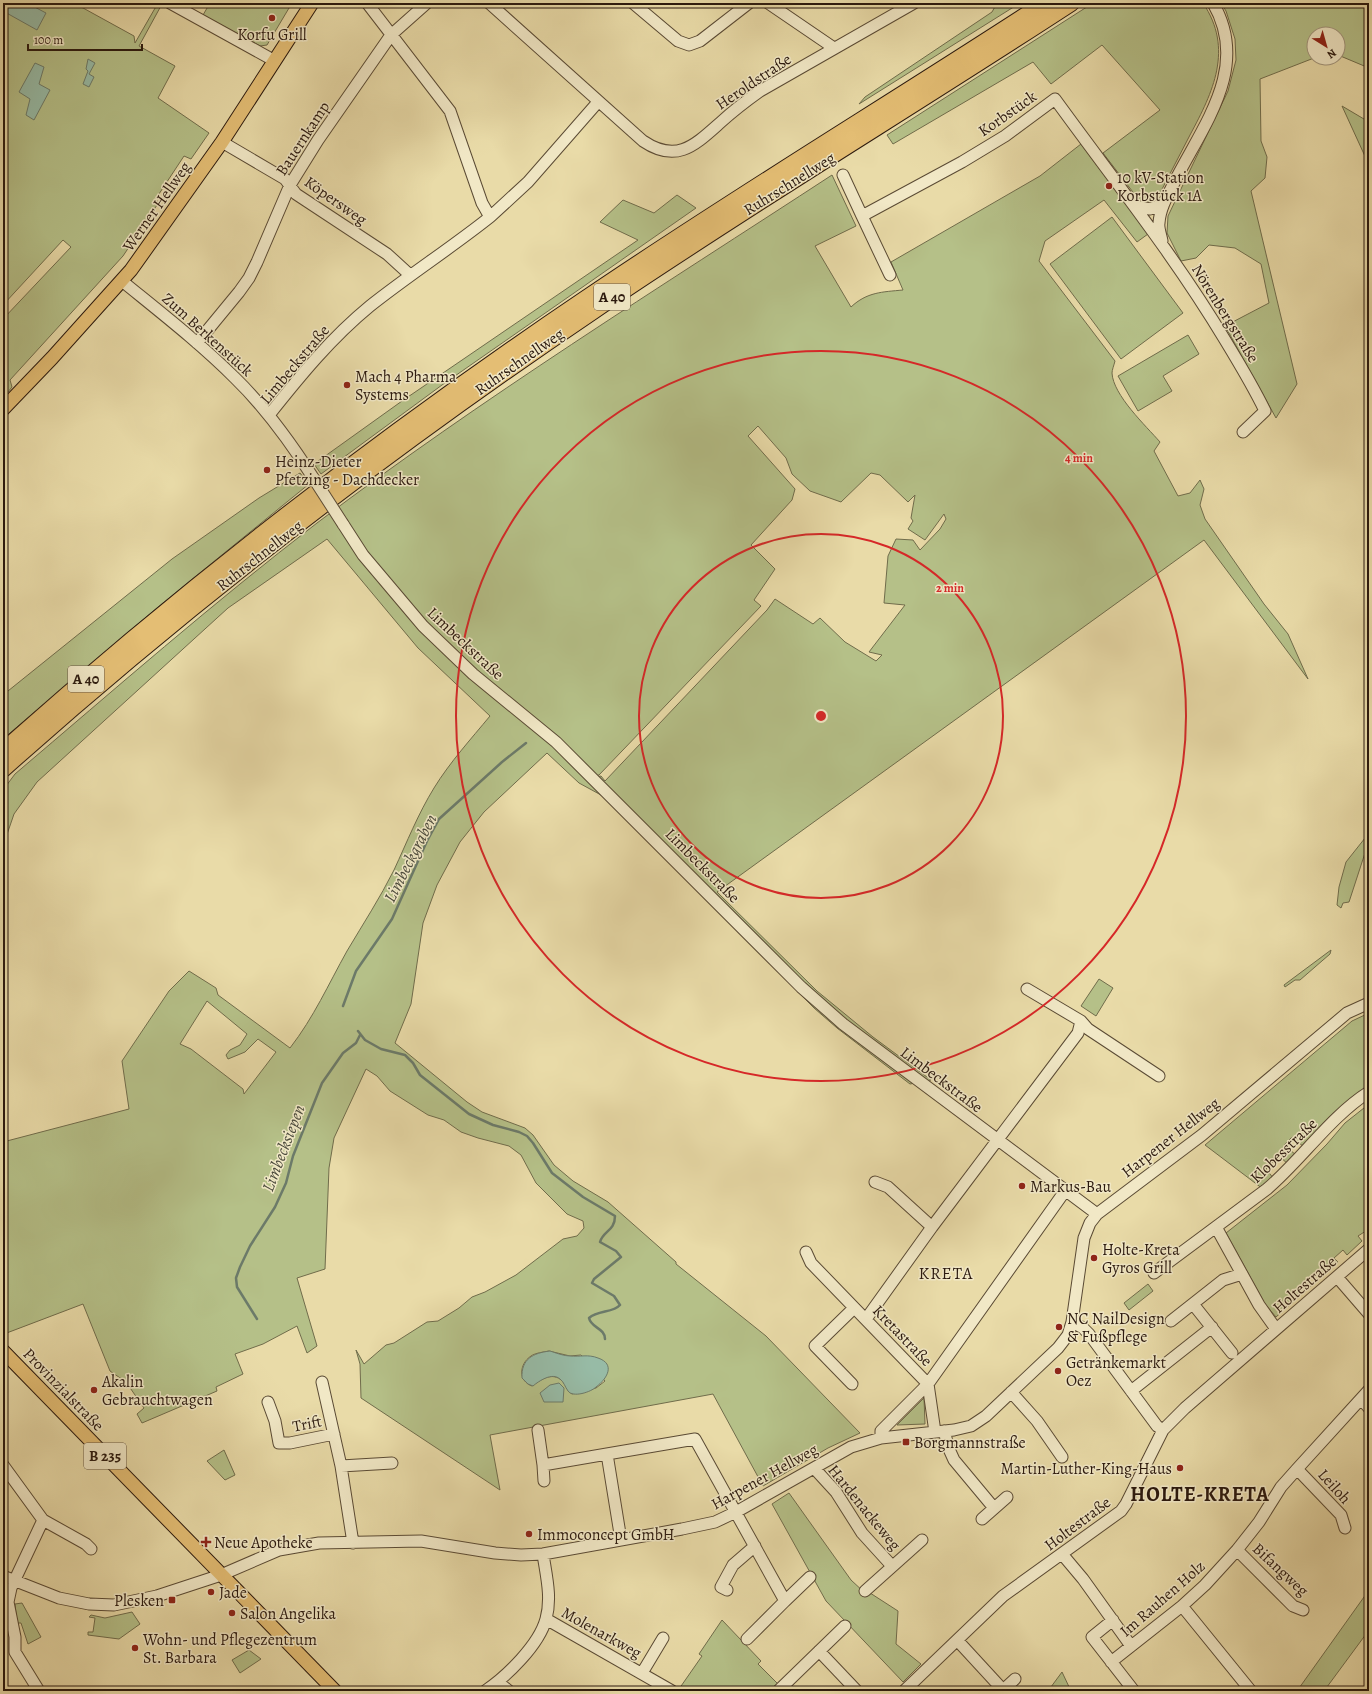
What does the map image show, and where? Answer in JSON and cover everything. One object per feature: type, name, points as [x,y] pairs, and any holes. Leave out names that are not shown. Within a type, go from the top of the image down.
[{"type":"highway","name":"Ruhrschnellweg","points":[[3,769],[10,753],[131,640],[231,559],[441,400],[524,340],[661,248],[1045,3]]},
{"type":"highway","name":"Ruhrschnellweg","points":[[10,753],[112,675],[237,572],[343,490],[474,393],[597,308],[715,230],[1071,3]]},
{"type":"highway","points":[[3,772],[10,753]]},
{"type":"main road","name":"Werner Hellweg","points":[[3,409],[122,281],[150,246],[222,142],[312,3]]},
{"type":"main road","name":"Provinzialstraße","points":[[3,1351],[335,1691]]},
{"type":"street","points":[[170,3],[275,61]]},
{"type":"street","points":[[367,3],[450,111],[482,203],[490,217],[528,182],[598,102]]},
{"type":"street","name":"Bauernkamp","points":[[197,343],[249,278],[290,185],[391,35],[427,3]]},
{"type":"street","name":"Heroldstraße","points":[[490,3],[598,102],[652,147],[669,152],[682,150],[702,140],[750,98],[914,3]]},
{"type":"street","points":[[633,3],[678,41],[689,45],[700,41],[749,3]]},
{"type":"street","points":[[768,3],[834,48]]},
{"type":"street","name":"Nörenbergstraße","points":[[1212,3],[1219,14],[1227,39],[1228,52],[1226,70],[1219,95],[1206,124],[1164,204],[1158,224],[1162,243],[1203,304],[1257,394],[1265,411],[1243,432]]},
{"type":"street","name":"Korbstück","points":[[862,216],[962,162],[1005,136],[1055,99],[1162,243]]},
{"type":"street","name":"Köpersweg","points":[[222,142],[285,179],[296,194],[387,254],[410,275]]},
{"type":"street","points":[[843,175],[890,276]]},
{"type":"street","points":[[1135,206],[1150,209],[1164,204]]},
{"type":"street","name":"Limbeckstraße","points":[[490,217],[447,250],[410,275],[344,329],[307,368],[269,415],[314,479],[363,555],[422,626],[473,674],[556,742],[801,987],[843,1024],[997,1141],[1097,1214]]},
{"type":"street","name":"Zum Berkenstück","points":[[122,281],[197,343],[236,379],[269,415]]},
{"type":"street","points":[[1027,989],[1081,1021],[1088,1029],[1159,1076]]},
{"type":"street","name":"Harpener Hellweg","points":[[3,1576],[59,1598],[89,1604],[114,1605],[157,1596],[221,1575],[279,1550],[319,1543],[421,1541],[495,1553],[521,1555],[543,1554],[715,1522],[736,1512],[851,1447],[881,1438],[963,1429],[979,1422],[1065,1340],[1072,1322],[1084,1238],[1090,1223],[1097,1214],[1202,1135],[1347,1013],[1369,1003]]},
{"type":"street","points":[[866,1319],[932,1227],[1078,1033],[1081,1021]]},
{"type":"street","name":"Klobesstraße","points":[[1154,1273],[1284,1175],[1344,1111],[1369,1092]]},
{"type":"street","points":[[875,1182],[888,1187],[932,1227]]},
{"type":"street","points":[[881,1438],[881,1431],[928,1384],[1065,1191]]},
{"type":"street","points":[[1216,1227],[1260,1305],[1276,1329]]},
{"type":"street","name":"Holtestraße","points":[[904,1691],[1003,1596],[1121,1511],[1126,1504],[1163,1430],[1185,1408],[1369,1249]]},
{"type":"street","name":"Kretastraße","points":[[806,1252],[811,1263],[928,1384],[940,1432]]},
{"type":"street","points":[[1172,1321],[1224,1280],[1242,1274]]},
{"type":"street","points":[[1337,1276],[1369,1314]]},
{"type":"street","points":[[1193,1304],[1232,1353]]},
{"type":"street","name":"Kretastraße","points":[[852,1384],[815,1346],[854,1308]]},
{"type":"street","points":[[1072,1322],[1083,1328],[1089,1334],[1157,1426],[1163,1430]]},
{"type":"street","points":[[1131,1391],[1212,1327]]},
{"type":"street","points":[[322,1382],[341,1466],[353,1542]]},
{"type":"street","name":"Im Rauhen Holz","points":[[1111,1662],[1182,1606],[1205,1585],[1237,1550],[1268,1510],[1281,1487],[1369,1390]]},
{"type":"street","points":[[1011,1392],[1037,1421],[1062,1457]]},
{"type":"street","points":[[1361,1399],[1369,1408]]},
{"type":"street","name":"Trift","points":[[268,1402],[275,1421],[280,1443],[290,1443],[334,1434]]},
{"type":"street","points":[[538,1430],[544,1481]]},
{"type":"street","points":[[940,1432],[954,1460],[994,1508]]},
{"type":"street","points":[[543,1465],[695,1439],[785,1601]]},
{"type":"street","points":[[607,1454],[621,1540]]},
{"type":"street","points":[[341,1466],[392,1463]]},
{"type":"street","points":[[3,1465],[43,1520],[86,1544],[91,1549]]},
{"type":"street","name":"Hardenackeweg","points":[[814,1468],[836,1492],[862,1533],[892,1566]]},
{"type":"street","name":"Leiloh","points":[[1297,1468],[1341,1515],[1345,1528]]},
{"type":"street","points":[[982,1519],[1007,1497]]},
{"type":"street","points":[[39,1691],[15,1652],[15,1636],[8,1602],[15,1581],[43,1520]]},
{"type":"street","name":"Hardenackeweg","points":[[866,1591],[922,1540]]},
{"type":"street","points":[[727,1590],[721,1587],[733,1565],[755,1546]]},
{"type":"street","name":"Bifangweg","points":[[1237,1550],[1293,1606],[1303,1610]]},
{"type":"street","points":[[485,1691],[498,1682],[526,1654],[546,1620],[548,1585],[543,1554]]},
{"type":"street","points":[[1062,1554],[1113,1620],[1131,1646]]},
{"type":"street","points":[[746,1639],[810,1577]]},
{"type":"street","points":[[1182,1606],[1251,1691]]},
{"type":"street","name":"Molenarkweg","points":[[546,1620],[672,1691]]},
{"type":"street","points":[[1113,1620],[1092,1637],[1134,1691]]},
{"type":"street","points":[[778,1691],[845,1626]]},
{"type":"street","name":"Molenarkweg","points":[[642,1673],[663,1638]]},
{"type":"street","points":[[957,1640],[1002,1690],[1015,1679]]},
{"type":"street","points":[[819,1651],[857,1691]]},
{"type":"street","points":[[498,1682],[509,1691]]},
{"type":"green space","points":[[3,3],[74,3],[134,36],[135,43],[158,3],[162,4],[139,46],[175,66],[158,98],[209,133],[191,159],[184,156],[155,200],[159,202],[123,256],[10,380],[12,387],[3,398],[3,319],[71,247],[63,240],[3,305]]},
{"type":"green space","points":[[210,3],[292,3],[267,45],[260,46],[203,15]]},
{"type":"green space","points":[[997,3],[1020,3],[859,104],[865,97],[992,12]]},
{"type":"green space","points":[[1093,3],[1203,3],[1212,20],[1217,37],[1219,54],[1217,70],[1212,86],[1206,103],[1159,195],[1154,199],[1147,202],[1139,200],[1103,153],[1160,110],[1102,45],[1051,84],[1033,62],[893,144],[887,135]]},
{"type":"green space","points":[[1221,3],[1369,3],[1369,68],[1346,58],[1346,26],[1306,26],[1306,61],[1260,79],[1261,141],[1267,157],[1265,178],[1251,191],[1297,384],[1276,418],[1225,326],[1269,303],[1261,264],[1235,248],[1209,245],[1196,258],[1181,261],[1167,233],[1168,216],[1228,91],[1236,60],[1235,39],[1226,11]]},
{"type":"green space","points":[[1342,106],[1369,122],[1369,165]]},
{"type":"green space","points":[[1081,144],[1148,234],[1137,242],[1104,200],[1045,241],[1039,261],[1115,361],[1112,373],[1118,391],[1131,410],[1160,442],[1154,451],[1178,496],[1190,493],[1200,480],[1204,489],[1200,505],[1205,519],[1264,604],[1288,634],[1308,679],[1204,540],[717,892],[817,991],[873,1037],[931,1080],[910,1084],[837,1028],[814,1008],[601,795],[579,783],[547,753],[484,812],[460,842],[437,885],[423,923],[411,1004],[395,1043],[467,1102],[482,1112],[525,1128],[533,1135],[554,1165],[573,1181],[608,1202],[676,1262],[676,1264],[766,1336],[860,1433],[828,1448],[763,1486],[713,1394],[490,1435],[500,1490],[361,1398],[360,1364],[356,1350],[364,1364],[386,1345],[394,1343],[427,1322],[438,1321],[459,1308],[472,1297],[485,1292],[516,1275],[563,1239],[577,1236],[584,1228],[583,1221],[567,1214],[536,1183],[521,1155],[509,1146],[461,1132],[444,1120],[428,1115],[390,1091],[377,1076],[366,1069],[334,1138],[329,1168],[325,1269],[297,1278],[317,1346],[307,1353],[297,1326],[263,1344],[235,1354],[243,1374],[216,1387],[217,1391],[142,1423],[137,1414],[144,1408],[126,1382],[110,1371],[83,1304],[4,1334],[3,1142],[129,1109],[122,1061],[169,991],[189,971],[216,988],[218,995],[290,1048],[314,1013],[347,951],[383,891],[428,798],[440,778],[490,716],[418,648],[327,539],[228,608],[37,782],[14,814],[3,846],[3,790],[15,774],[240,584],[278,553],[379,477],[572,344],[832,175],[856,226],[815,246],[851,307],[863,298],[875,294],[903,290],[891,262],[1040,176]],"holes":[[[758,426],[786,458],[792,474],[810,491],[841,502],[871,473],[880,475],[908,502],[915,495],[911,518],[913,521],[908,529],[925,540],[944,514],[946,519],[940,529],[920,550],[913,540],[896,539],[888,556],[884,603],[905,605],[869,652],[882,655],[876,661],[845,642],[820,618],[813,624],[775,599],[767,610],[605,781],[601,776],[588,778],[599,775],[761,606],[754,600],[775,569],[751,545],[792,500],[795,489],[748,436]],[[207,1001],[247,1034],[240,1045],[230,1050],[226,1055],[228,1059],[245,1052],[258,1039],[276,1052],[244,1094],[243,1089],[191,1049],[180,1044]],[[549,1351],[570,1356],[581,1355],[605,1381],[596,1388],[572,1394],[564,1383],[557,1377],[544,1378],[532,1386],[527,1384],[522,1376],[522,1368],[527,1359],[537,1353]]]},
{"type":"green space","points":[[677,195],[696,208],[442,385],[321,474],[314,464],[402,401],[638,240],[600,222],[623,200],[654,213]]},
{"type":"green space","points":[[1112,217],[1183,313],[1121,359],[1050,264]]},
{"type":"green space","points":[[1188,335],[1199,354],[1163,376],[1172,391],[1138,411],[1118,376]]},
{"type":"green space","points":[[300,473],[309,484],[158,607],[3,739],[3,695],[172,559],[259,498]]},
{"type":"green space","points":[[1369,833],[1369,849],[1365,853],[1349,902],[1343,903],[1341,908],[1337,905],[1339,887],[1346,862]]},
{"type":"green space","points":[[1331,950],[1330,954],[1300,980],[1295,980],[1285,987],[1284,985]]},
{"type":"green space","points":[[1099,979],[1113,988],[1096,1016],[1081,1006]]},
{"type":"green space","points":[[1369,1013],[1369,1088],[1304,1147],[1292,1137],[1284,1145],[1296,1155],[1289,1165],[1279,1156],[1266,1169],[1274,1179],[1263,1189],[1205,1145],[1352,1021]]},
{"type":"green space","points":[[1369,1104],[1369,1229],[1358,1236],[1362,1241],[1347,1255],[1343,1250],[1334,1258],[1338,1262],[1320,1278],[1315,1273],[1308,1279],[1312,1285],[1276,1317],[1265,1304],[1226,1233],[1287,1185],[1327,1144],[1345,1123]]},
{"type":"green space","points":[[1148,1284],[1153,1291],[1129,1310],[1124,1303]]},
{"type":"green space","points":[[924,1398],[925,1424],[897,1425]]},
{"type":"green space","points":[[224,1450],[235,1475],[225,1480],[207,1461]]},
{"type":"green space","points":[[789,1493],[851,1580],[865,1593],[867,1591],[898,1611],[896,1644],[921,1664],[903,1682],[826,1601],[772,1504]]},
{"type":"green space","points":[[1369,1590],[1369,1630],[1324,1691],[1297,1691]]},
{"type":"green space","points":[[22,1603],[41,1637],[28,1644],[21,1623],[17,1623],[15,1604]]},
{"type":"green space","points":[[132,1612],[140,1624],[119,1639],[88,1635],[88,1632],[93,1632],[95,1618],[89,1617],[91,1615],[105,1618]]},
{"type":"green space","points":[[722,1620],[761,1661],[758,1664],[779,1685],[772,1691],[682,1691],[679,1689],[702,1656],[699,1654]]},
{"type":"green space","points":[[249,1650],[261,1659],[240,1673],[232,1660]]},
{"type":"green space","points":[[1062,1672],[1071,1691],[1048,1691]]},
{"type":"shaded area","points":[[3,3],[27,3],[46,13],[37,30],[3,11]]},
{"type":"shaded area","points":[[88,59],[95,63],[89,74],[94,77],[89,87],[83,84],[88,71],[86,69]]},
{"type":"shaded area","points":[[35,63],[44,67],[39,84],[50,90],[34,120],[26,115],[30,99],[19,92]]},
{"type":"shaded area","points":[[550,1351],[568,1356],[587,1356],[598,1358],[607,1364],[608,1372],[600,1384],[594,1389],[582,1394],[570,1393],[561,1380],[553,1376],[546,1378],[533,1386],[528,1384],[522,1378],[522,1371],[526,1362],[533,1355]]},
{"type":"shaded area","points":[[559,1383],[564,1388],[563,1402],[544,1402],[540,1393],[550,1385]]},
{"type":"waterway","name":"Limbeckgraben","points":[[343,1006],[356,971],[392,919],[427,841],[439,819],[502,762],[526,743]]},
{"type":"waterway","name":"Limbeckgraben","points":[[358,1031],[365,1040],[381,1049],[405,1055],[413,1063],[420,1075],[469,1114],[493,1125],[519,1132],[527,1136],[552,1173],[583,1197],[615,1216],[613,1225],[600,1242],[616,1251],[621,1257],[594,1279],[592,1283],[614,1296],[620,1305],[617,1308],[593,1315],[589,1318],[592,1324],[603,1332],[605,1339]]},
{"type":"waterway","name":"Limbecksiepen","points":[[257,1319],[237,1287],[236,1278],[250,1246],[275,1207],[286,1183],[293,1156],[322,1083],[343,1053],[356,1043],[360,1035]]},
{"type":"place","name":"Korfu Grill","points":[[272,18]]},
{"type":"place","name":"10 kV-Station Korbstück 1A","points":[[1109,186]]},
{"type":"place","name":"Mach 4 Pharma Systems","points":[[347,385]]},
{"type":"place","name":"Heinz-Dieter Pfetzing - Dachdecker","points":[[267,470]]},
{"type":"place","name":"Markus-Bau","points":[[1022,1186]]},
{"type":"place","name":"Holte-Kreta Gyros Grill","points":[[1094,1258]]},
{"type":"place","name":"NC NailDesign & Fußpflege","points":[[1059,1327]]},
{"type":"place","name":"Getränkemarkt Oez","points":[[1058,1371]]},
{"type":"place","name":"Akalin Gebrauchtwagen","points":[[94,1390]]},
{"type":"place","name":"Borgmannstraße","points":[[906,1442]]},
{"type":"place","name":"Martin-Luther-King-Haus","points":[[1180,1468]]},
{"type":"place","name":"Immoconcept GmbH","points":[[529,1534]]},
{"type":"place","name":"Neue Apotheke","points":[[206,1542]]},
{"type":"place","name":"Jade","points":[[211,1592]]},
{"type":"place","name":"Plesken","points":[[172,1600]]},
{"type":"place","name":"Salon Angelika","points":[[232,1613]]},
{"type":"place","name":"Wohn- und Pflegezentrum St. Barbara","points":[[135,1648]]},
{"type":"district","name":"KRETA","points":[[946,1273]]},
{"type":"district","name":"HOLTE-KRETA","points":[[1200,1494]]}]
